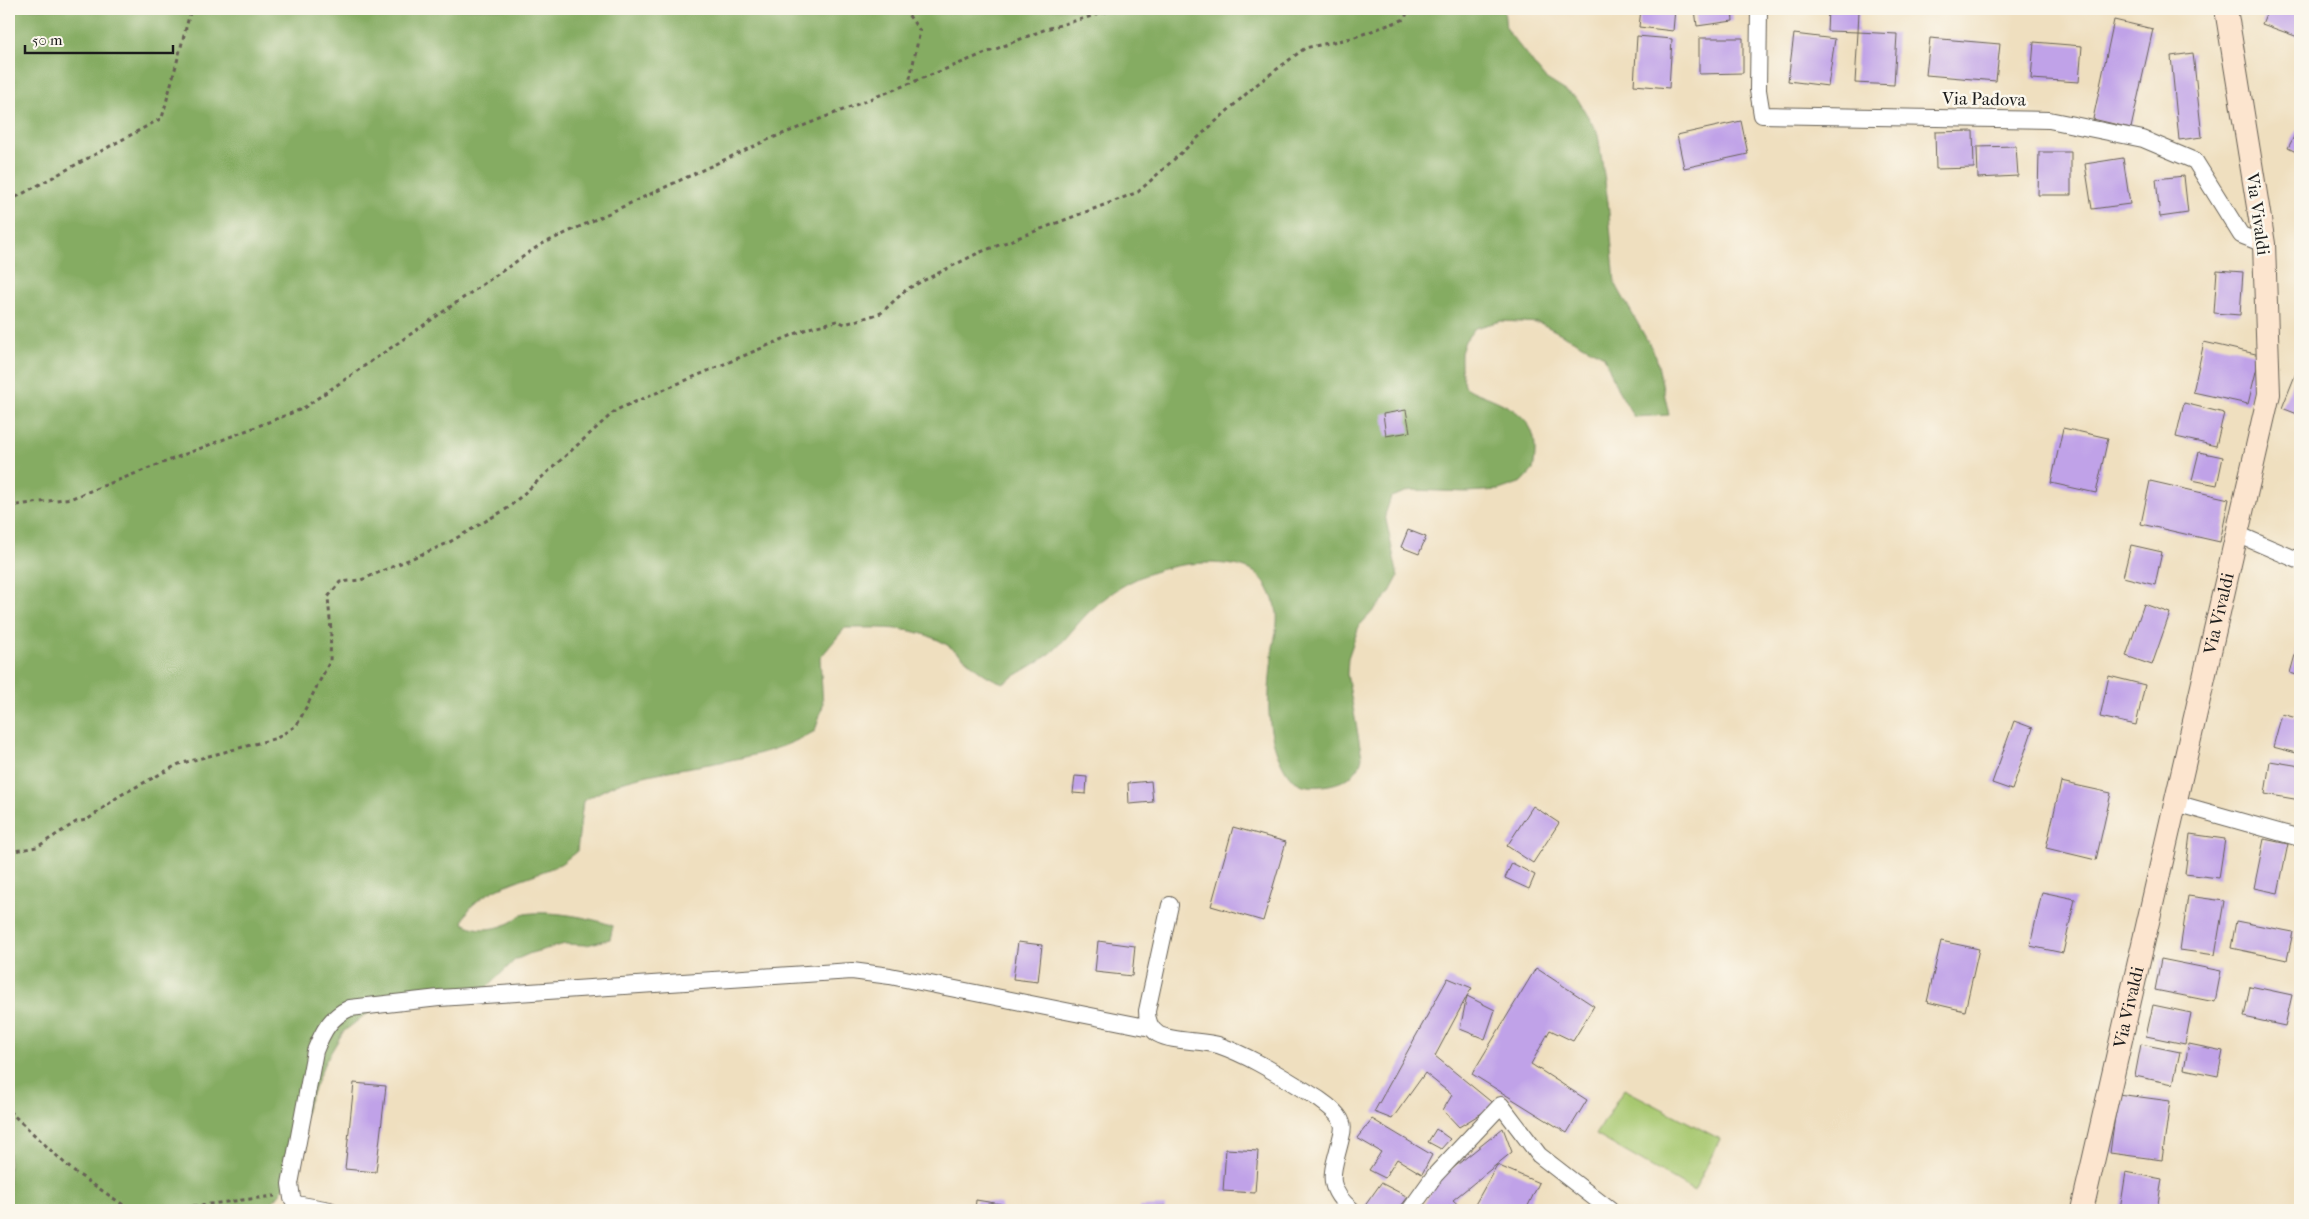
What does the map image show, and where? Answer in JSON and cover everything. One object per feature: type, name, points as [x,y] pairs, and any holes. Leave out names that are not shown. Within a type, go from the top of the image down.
[{"type":"street","name":"Via Padova","points":[[1759,9],[1758,90],[1762,115],[2049,120],[2143,139],[2195,161],[2241,235],[2264,244]]},
{"type":"street","name":"Via Vivaldi","points":[[2082,1210],[2269,394],[2264,244],[2226,9]]},
{"type":"street","points":[[2237,534],[2300,562]]},
{"type":"street","points":[[2175,803],[2300,838]]},
{"type":"street","points":[[1151,1028],[1147,1011],[1170,905]]},
{"type":"street","points":[[330,1210],[300,1205],[292,1198],[290,1184],[315,1051],[323,1030],[339,1013],[350,1008],[438,998],[852,971],[900,978],[1151,1028],[1159,1035],[1216,1045],[1249,1058],[1312,1094],[1342,1122],[1342,1131],[1333,1164],[1333,1186],[1344,1204],[1352,1210]]},
{"type":"street","points":[[1410,1210],[1435,1175],[1501,1105],[1539,1155],[1610,1210]]},
{"type":"path","points":[[9,200],[162,118],[191,9]]},
{"type":"path","points":[[904,9],[920,31],[910,83]]},
{"type":"path","points":[[9,506],[72,498],[302,409],[540,245],[765,141],[1046,29],[1117,9]]},
{"type":"path","points":[[9,852],[37,847],[76,822],[87,820],[119,796],[179,764],[277,738],[296,725],[330,661],[331,631],[328,597],[340,582],[361,580],[448,542],[508,508],[616,410],[809,328],[837,321],[845,324],[881,313],[907,289],[978,254],[1138,192],[1256,85],[1305,48],[1352,38],[1406,19],[1408,9]]},
{"type":"path","points":[[9,1111],[73,1171],[131,1210]]},
{"type":"path","points":[[161,1210],[272,1195],[300,1205]]},
{"type":"green space","points":[[9,9],[1504,9],[1506,29],[1545,78],[1577,98],[1598,134],[1608,202],[1615,283],[1656,356],[1669,415],[1634,417],[1617,388],[1604,356],[1540,323],[1501,321],[1475,328],[1465,341],[1461,353],[1461,368],[1465,386],[1503,404],[1522,416],[1528,424],[1535,443],[1533,470],[1522,482],[1499,490],[1467,492],[1411,490],[1391,497],[1385,515],[1398,577],[1389,594],[1359,626],[1348,658],[1347,674],[1362,757],[1360,765],[1355,772],[1342,781],[1325,786],[1303,785],[1291,778],[1281,762],[1272,734],[1269,706],[1277,613],[1271,594],[1265,584],[1254,572],[1243,567],[1213,563],[1195,564],[1177,566],[1144,575],[1100,602],[1051,653],[1003,683],[976,668],[953,649],[928,636],[888,628],[845,628],[820,658],[823,705],[815,731],[793,742],[747,757],[651,774],[628,780],[583,801],[577,851],[562,863],[505,885],[477,901],[468,911],[463,923],[475,928],[487,929],[505,925],[525,914],[569,915],[613,926],[610,939],[587,945],[565,944],[531,953],[515,960],[486,988],[402,997],[365,1015],[343,1032],[324,1064],[307,1106],[286,1183],[271,1203],[257,1210],[9,1210]]},
{"type":"green space","points":[[1624,1089],[1720,1139],[1694,1191],[1596,1135]]},
{"type":"building","points":[[1641,9],[1675,9],[1673,31],[1639,27]]},
{"type":"building","points":[[1695,9],[1732,9],[1733,21],[1697,26]]},
{"type":"building","points":[[1828,9],[1859,11],[1858,32],[1827,31]]},
{"type":"building","points":[[2268,9],[2300,9],[2298,37],[2262,24]]},
{"type":"building","points":[[2114,20],[2153,29],[2131,128],[2093,119]]},
{"type":"building","points":[[1858,32],[1897,34],[1894,85],[1855,83]]},
{"type":"building","points":[[1794,34],[1835,39],[1828,86],[1788,81]]},
{"type":"building","points":[[1637,36],[1672,39],[1669,88],[1634,85]]},
{"type":"building","points":[[1699,38],[1743,38],[1743,73],[1699,74]]},
{"type":"building","points":[[1930,38],[2000,44],[1996,81],[1926,75]]},
{"type":"building","points":[[2034,42],[2082,46],[2079,82],[2031,79]]},
{"type":"building","points":[[2193,53],[2202,137],[2179,140],[2171,56]]},
{"type":"building","points":[[1741,121],[1748,154],[1684,168],[1677,135]]},
{"type":"building","points":[[2300,125],[2300,154],[2288,148]]},
{"type":"building","points":[[1973,131],[1974,168],[1936,169],[1935,132]]},
{"type":"building","points":[[2016,146],[2018,176],[1978,178],[1977,147]]},
{"type":"building","points":[[2039,152],[2071,152],[2071,195],[2038,195]]},
{"type":"building","points":[[2123,158],[2130,204],[2092,209],[2085,164]]},
{"type":"building","points":[[2184,176],[2188,213],[2160,217],[2156,179]]},
{"type":"building","points":[[2217,270],[2243,272],[2240,315],[2214,313]]},
{"type":"building","points":[[2204,342],[2260,355],[2248,404],[2193,392]]},
{"type":"building","points":[[2300,363],[2300,415],[2282,408]]},
{"type":"building","points":[[2184,403],[2224,413],[2216,446],[2176,437]]},
{"type":"building","points":[[1406,410],[1410,432],[1386,436],[1383,414]]},
{"type":"building","points":[[2063,428],[2108,438],[2096,493],[2051,483]]},
{"type":"building","points":[[2199,452],[2223,457],[2217,485],[2192,480]]},
{"type":"building","points":[[2150,481],[2229,499],[2220,542],[2141,524]]},
{"type":"building","points":[[1408,530],[1426,537],[1419,554],[1401,547]]},
{"type":"building","points":[[2131,545],[2162,552],[2155,585],[2123,577]]},
{"type":"building","points":[[2144,604],[2170,613],[2152,665],[2126,656]]},
{"type":"building","points":[[2298,644],[2300,645],[2300,676],[2290,673]]},
{"type":"building","points":[[2109,676],[2145,685],[2136,725],[2100,717]]},
{"type":"building","points":[[2282,714],[2300,719],[2300,754],[2273,747]]},
{"type":"building","points":[[2014,721],[2033,728],[2012,790],[1992,783]]},
{"type":"building","points":[[2270,761],[2300,766],[2300,800],[2265,794]]},
{"type":"building","points":[[1075,776],[1087,777],[1086,794],[1073,793]]},
{"type":"building","points":[[1151,781],[1153,802],[1129,804],[1128,783]]},
{"type":"building","points":[[2061,782],[2111,793],[2096,860],[2046,848]]},
{"type":"building","points":[[1533,806],[1559,823],[1533,863],[1507,846]]},
{"type":"building","points":[[1233,827],[1286,842],[1263,921],[1211,906]]},
{"type":"building","points":[[2190,834],[2225,839],[2219,878],[2185,874]]},
{"type":"building","points":[[2264,839],[2288,844],[2278,893],[2254,888]]},
{"type":"building","points":[[1512,863],[1535,875],[1529,889],[1505,878]]},
{"type":"building","points":[[2042,892],[2075,899],[2063,953],[2030,946]]},
{"type":"building","points":[[2188,896],[2224,901],[2215,955],[2180,950]]},
{"type":"building","points":[[2236,921],[2293,932],[2287,960],[2231,948]]},
{"type":"building","points":[[1098,941],[1135,946],[1132,976],[1095,972]]},
{"type":"building","points":[[1941,941],[1979,949],[1965,1011],[1927,1002]]},
{"type":"building","points":[[1018,942],[1042,945],[1038,982],[1013,979]]},
{"type":"building","points":[[2161,959],[2221,971],[2215,1002],[2155,990]]},
{"type":"building","points":[[1536,968],[1594,1006],[1573,1041],[1550,1030],[1531,1064],[1587,1100],[1567,1133],[1472,1074]]},
{"type":"building","points":[[1448,978],[1472,988],[1435,1056],[1495,1105],[1459,1127],[1443,1110],[1452,1095],[1425,1073],[1392,1119],[1374,1112]]},
{"type":"building","points":[[2250,986],[2292,995],[2285,1026],[2244,1017]]},
{"type":"building","points":[[1467,996],[1495,1010],[1485,1039],[1460,1029]]},
{"type":"building","points":[[2153,1005],[2191,1013],[2185,1044],[2146,1036]]},
{"type":"building","points":[[2141,1044],[2180,1052],[2173,1084],[2135,1076]]},
{"type":"building","points":[[2189,1044],[2223,1051],[2218,1076],[2184,1069]]},
{"type":"building","points":[[354,1083],[386,1086],[376,1172],[345,1169]]},
{"type":"building","points":[[2118,1094],[2170,1101],[2162,1160],[2110,1153]]},
{"type":"building","points":[[1372,1119],[1432,1155],[1422,1174],[1397,1159],[1385,1178],[1369,1170],[1381,1152],[1357,1138]]},
{"type":"building","points":[[1503,1128],[1512,1152],[1453,1200],[1464,1210],[1421,1210],[1437,1181]]},
{"type":"building","points":[[1436,1129],[1450,1139],[1441,1149],[1428,1142]]},
{"type":"building","points":[[1226,1149],[1258,1151],[1255,1193],[1223,1191]]},
{"type":"building","points":[[1497,1165],[1539,1183],[1526,1210],[1472,1210]]},
{"type":"building","points":[[2126,1172],[2162,1179],[2157,1210],[2120,1210]]},
{"type":"building","points":[[1381,1183],[1408,1197],[1398,1210],[1368,1210],[1364,1207]]},
{"type":"building","points":[[976,1200],[1001,1204],[1001,1210],[975,1210]]},
{"type":"building","points":[[1165,1206],[1165,1210],[1140,1210],[1140,1207]]}]
